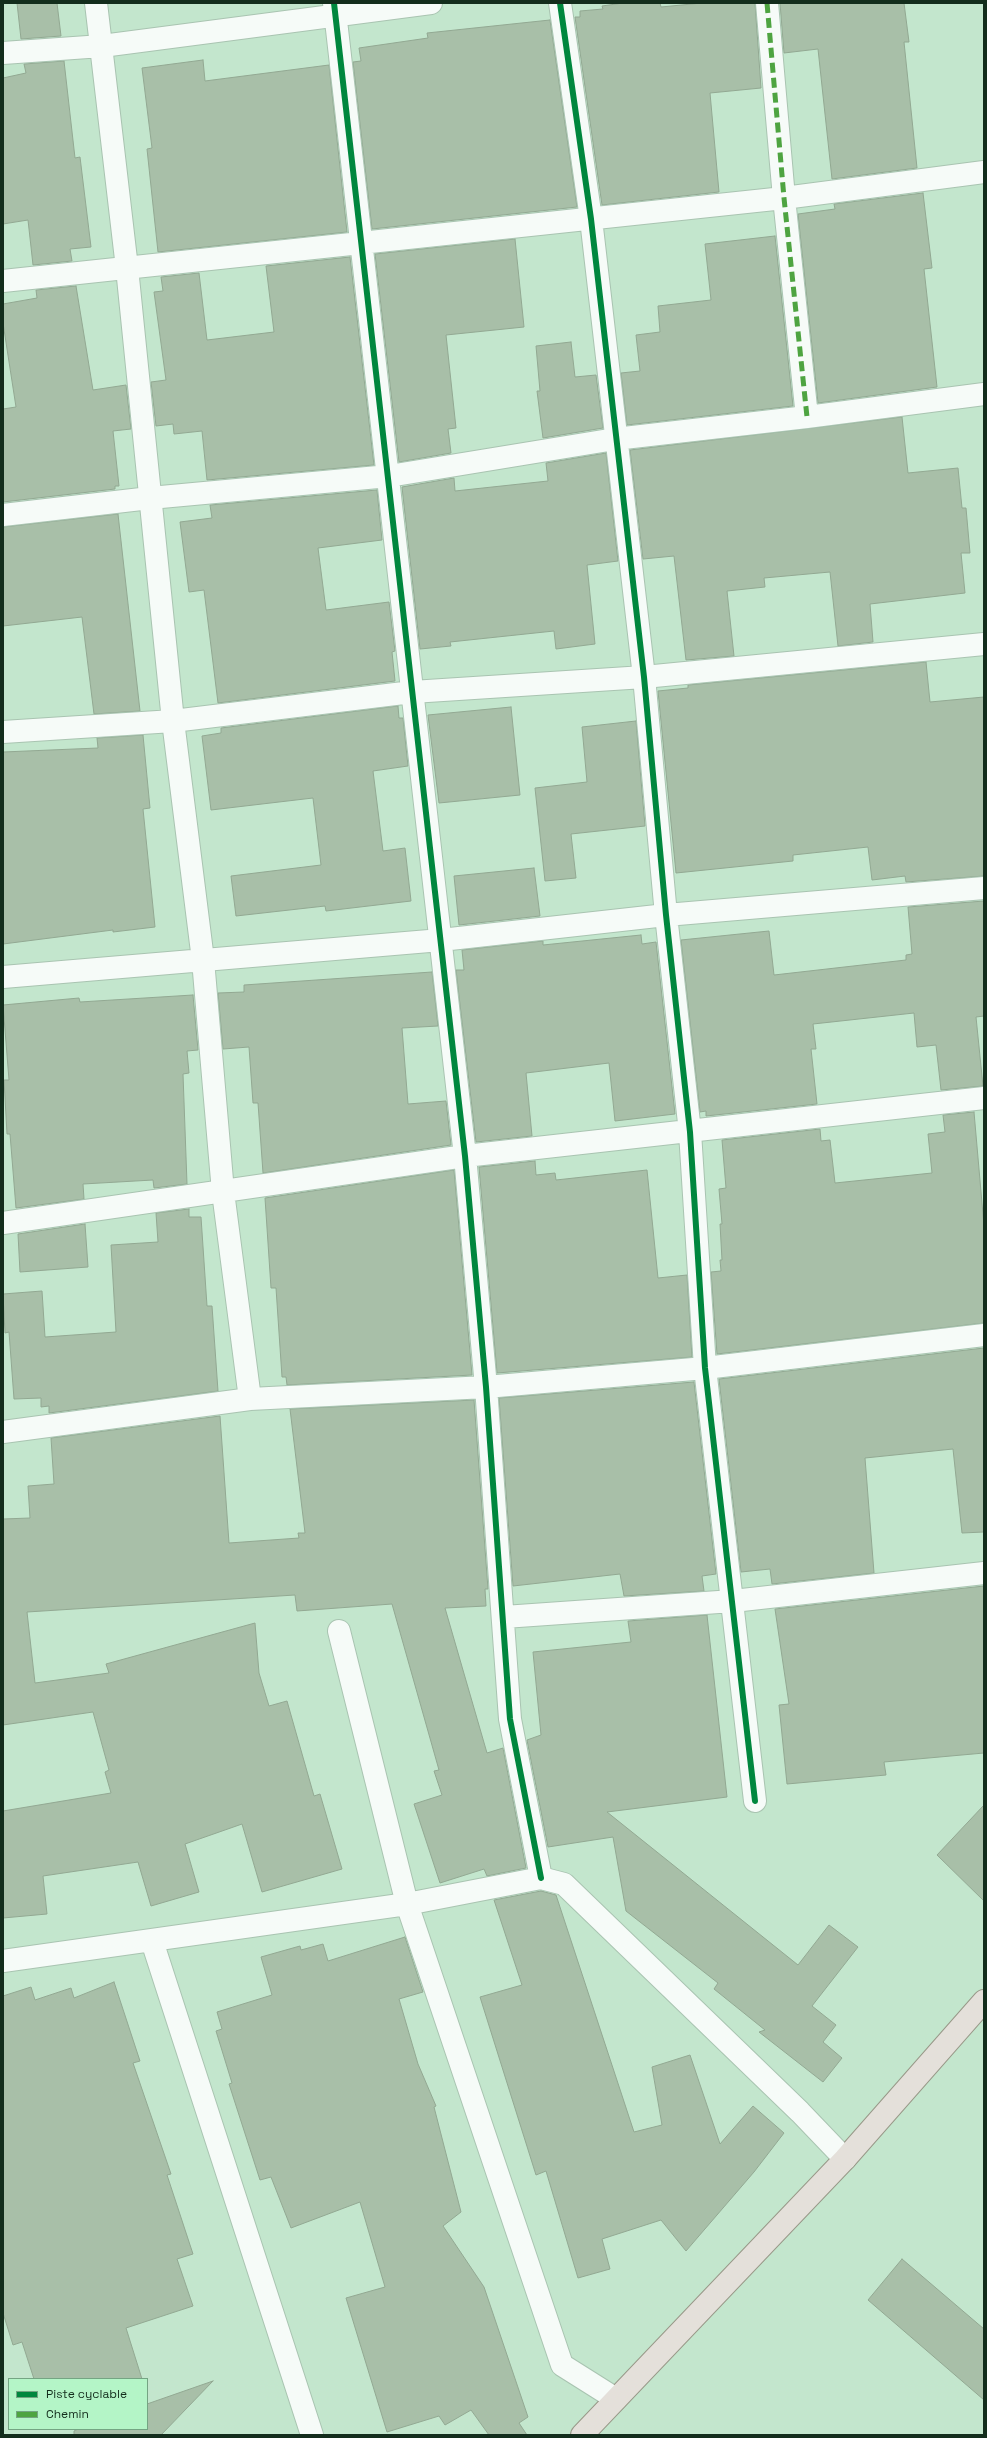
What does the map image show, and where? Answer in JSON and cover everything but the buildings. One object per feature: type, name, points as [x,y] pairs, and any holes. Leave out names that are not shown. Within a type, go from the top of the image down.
[{"type":"main road","points":[[582,2435],[845,2159],[984,2001]]},
{"type":"street","points":[[96,3],[127,268],[173,721],[204,960],[223,1192],[250,1399]]},
{"type":"street","points":[[3,53],[102,46],[335,9],[430,3]]},
{"type":"street","points":[[560,3],[591,219],[615,439],[644,676],[666,915],[690,1132],[705,1368],[755,1801]]},
{"type":"street","points":[[767,3],[784,198],[808,417]]},
{"type":"street","points":[[335,9],[465,1156],[486,1387],[504,1617],[510,1719],[541,1878]]},
{"type":"street","points":[[3,281],[784,198],[984,172]]},
{"type":"street","points":[[3,515],[150,498],[389,476],[615,439],[808,417],[984,394]]},
{"type":"street","points":[[3,732],[173,721],[412,692],[644,676],[984,644]]},
{"type":"street","points":[[3,977],[441,940],[666,915],[984,888]]},
{"type":"street","points":[[3,1223],[465,1156],[984,1098]]},
{"type":"street","points":[[3,1432],[250,1399],[486,1387],[705,1368],[984,1335]]},
{"type":"street","points":[[504,1617],[733,1601],[984,1573]]},
{"type":"street","points":[[339,1631],[407,1904],[562,2364],[616,2399]]},
{"type":"street","points":[[3,1961],[407,1904],[541,1878],[564,1884],[794,2106],[845,2159]]},
{"type":"street","points":[[152,1941],[312,2435]]},
{"type":"marked path","points":[[767,3],[784,198],[807,417]]},
{"type":"cycle path","points":[[334,3],[465,1156],[486,1387],[510,1719],[541,1878]]},
{"type":"cycle path","points":[[560,3],[591,219],[644,677],[666,915],[690,1132],[705,1368],[755,1801]]}]
